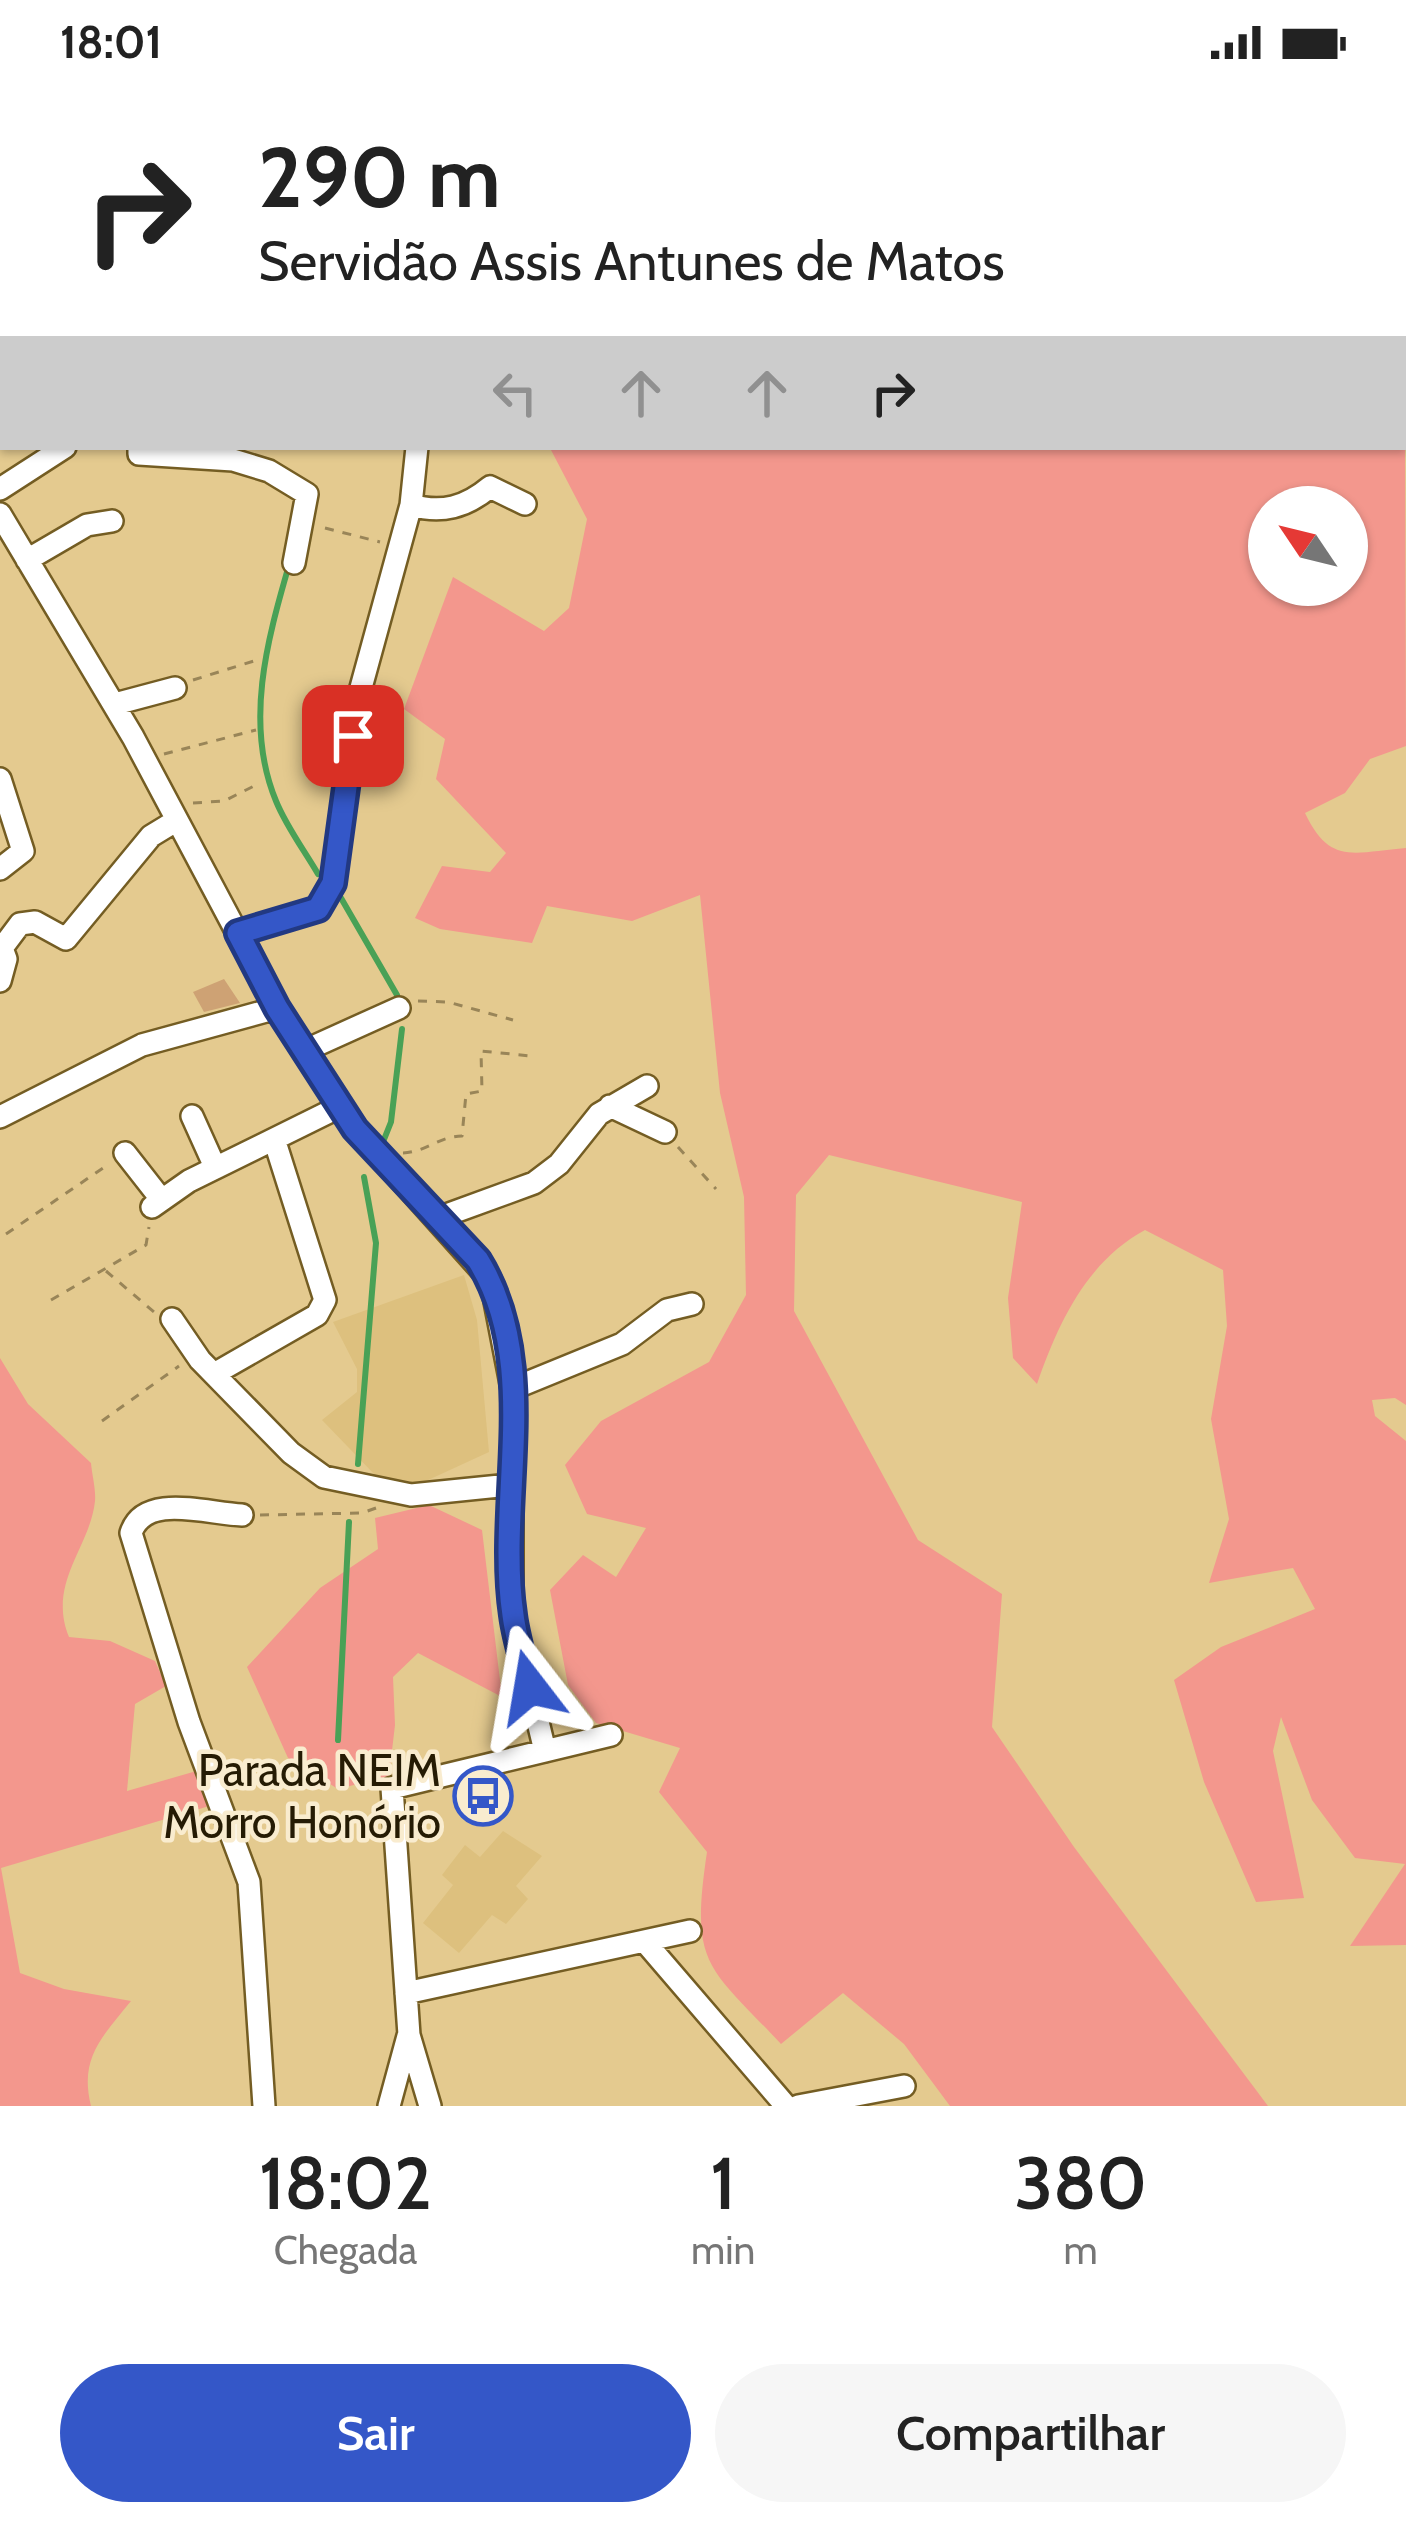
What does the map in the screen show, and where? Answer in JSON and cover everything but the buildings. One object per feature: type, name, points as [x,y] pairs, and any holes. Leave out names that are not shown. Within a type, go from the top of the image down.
[{"type":"street","points":[[0,489],[60,450]]},
{"type":"street","points":[[140,450],[140,454],[232,460],[269,471],[307,494],[294,563]]},
{"type":"street","points":[[238,933],[318,909],[333,883],[359,695],[411,505],[417,450]]},
{"type":"street","points":[[411,505],[433,512],[471,502],[490,487],[525,504]]},
{"type":"street","points":[[0,514],[115,704],[277,1008],[378,1155],[491,1281],[512,1389],[512,1614],[545,1751]]},
{"type":"street","points":[[27,560],[87,525],[112,521]]},
{"type":"street","points":[[115,704],[175,688]]},
{"type":"street","points":[[0,779],[8,817],[23,851],[0,869]]},
{"type":"street","points":[[0,981],[6,959],[1,947],[20,924],[34,922],[66,939],[171,813]]},
{"type":"street","points":[[0,1117],[142,1045],[277,1008]]},
{"type":"street","points":[[306,1050],[399,1009]]},
{"type":"street","points":[[438,1218],[548,1174],[583,1128],[647,1086]]},
{"type":"street","points":[[125,1153],[157,1203],[215,1167],[275,1142],[341,1106]]},
{"type":"street","points":[[610,1106],[665,1132]]},
{"type":"street","points":[[191,1116],[215,1167]]},
{"type":"street","points":[[214,1375],[317,1316],[325,1300],[275,1142]]},
{"type":"street","points":[[512,1389],[622,1344],[667,1310],[692,1304]]},
{"type":"street","points":[[172,1319],[195,1354],[291,1453],[336,1482],[411,1495],[510,1485]]},
{"type":"street","points":[[242,1515],[149,1510],[135,1519],[130,1533],[189,1722],[249,1882],[264,2106]]},
{"type":"street","points":[[430,2106],[409,2036],[392,1789],[611,1735]]},
{"type":"street","points":[[406,1993],[690,1931]]},
{"type":"street","points":[[646,1943],[786,2106]]},
{"type":"street","points":[[389,2106],[409,2036]]},
{"type":"street","points":[[798,2106],[904,2086]]},
{"type":"path","points":[[300,521],[400,548]]},
{"type":"path","points":[[175,688],[257,660]]},
{"type":"path","points":[[145,758],[212,746],[256,730]]},
{"type":"path","points":[[171,813],[224,801],[260,783]]},
{"type":"path","points":[[399,1009],[413,1002],[448,1002],[513,1020]]},
{"type":"path","points":[[378,1155],[422,1152],[447,1136],[462,1136],[466,1094],[482,1091],[482,1051],[531,1056]]},
{"type":"path","points":[[665,1132],[716,1189]]},
{"type":"path","points":[[6,1234],[125,1153]]},
{"type":"path","points":[[51,1300],[146,1245],[157,1203]]},
{"type":"path","points":[[104,1269],[151,1310],[172,1319]]},
{"type":"path","points":[[102,1420],[195,1354]]},
{"type":"path","points":[[242,1515],[362,1514],[378,1507]]},
{"type":"shaded area","points":[[551,450],[1405,450],[1406,746],[1370,759],[1345,793],[1305,813],[1324,841],[1345,852],[1406,848],[1406,1405],[1395,1398],[1372,1400],[1375,1416],[1406,1441],[1406,1945],[1350,1946],[1405,1864],[1355,1858],[1312,1800],[1281,1717],[1273,1751],[1304,1898],[1256,1902],[1204,1782],[1174,1680],[1221,1647],[1315,1609],[1293,1568],[1209,1583],[1229,1519],[1211,1419],[1227,1326],[1223,1270],[1145,1230],[1124,1243],[1090,1277],[1054,1339],[1037,1384],[1013,1358],[1008,1298],[1022,1202],[829,1155],[796,1195],[794,1311],[918,1540],[1002,1594],[992,1727],[1074,1847],[1268,2106],[950,2106],[904,2044],[843,1993],[781,2044],[721,1979],[703,1942],[707,1852],[659,1792],[680,1748],[596,1723],[568,1685],[550,1590],[583,1555],[616,1577],[646,1528],[587,1514],[565,1465],[601,1421],[709,1362],[746,1295],[744,1197],[720,1093],[700,895],[632,921],[547,906],[532,943],[440,929],[415,918],[442,866],[490,872],[506,853],[436,779],[445,739],[404,709],[453,577],[544,631],[569,608],[587,519]]},
{"type":"shaded area","points":[[464,1275],[477,1320],[489,1452],[413,1487],[375,1475],[322,1420],[357,1392],[357,1369],[333,1322]]},
{"type":"shaded area","points":[[0,1358],[28,1404],[91,1463],[92,1518],[63,1600],[69,1637],[110,1641],[155,1661],[166,1686],[135,1704],[127,1791],[200,1770],[216,1804],[1,1868],[20,1973],[64,1989],[131,2001],[102,2037],[91,2061],[91,2106],[0,2106]]},
{"type":"shaded area","points":[[429,1505],[482,1530],[502,1697],[418,1653],[393,1677],[395,1725],[389,1776],[338,1789],[288,1758],[247,1667],[320,1588],[378,1549],[375,1518]]},
{"type":"shaded area","points":[[503,1831],[542,1856],[516,1886],[528,1899],[506,1924],[492,1915],[459,1953],[423,1923],[453,1885],[442,1875],[465,1845],[480,1857]]},
{"type":"waterway","points":[[289,565],[262,683],[261,742],[276,801],[318,874]]},
{"type":"waterway","points":[[341,898],[397,995]]},
{"type":"waterway","points":[[383,1142],[391,1122],[402,1029]]},
{"type":"waterway","points":[[358,1464],[376,1243],[364,1177]]},
{"type":"waterway","points":[[338,1740],[349,1522]]},
{"type":"place","name":"Parada NEIM Morro Honório","points":[[483,1796]]},
{"type":"route","points":[[353,736],[333,883],[318,909],[238,933],[277,1008],[355,1129],[478,1260],[491,1281],[512,1389],[512,1614],[530,1687]]}]
